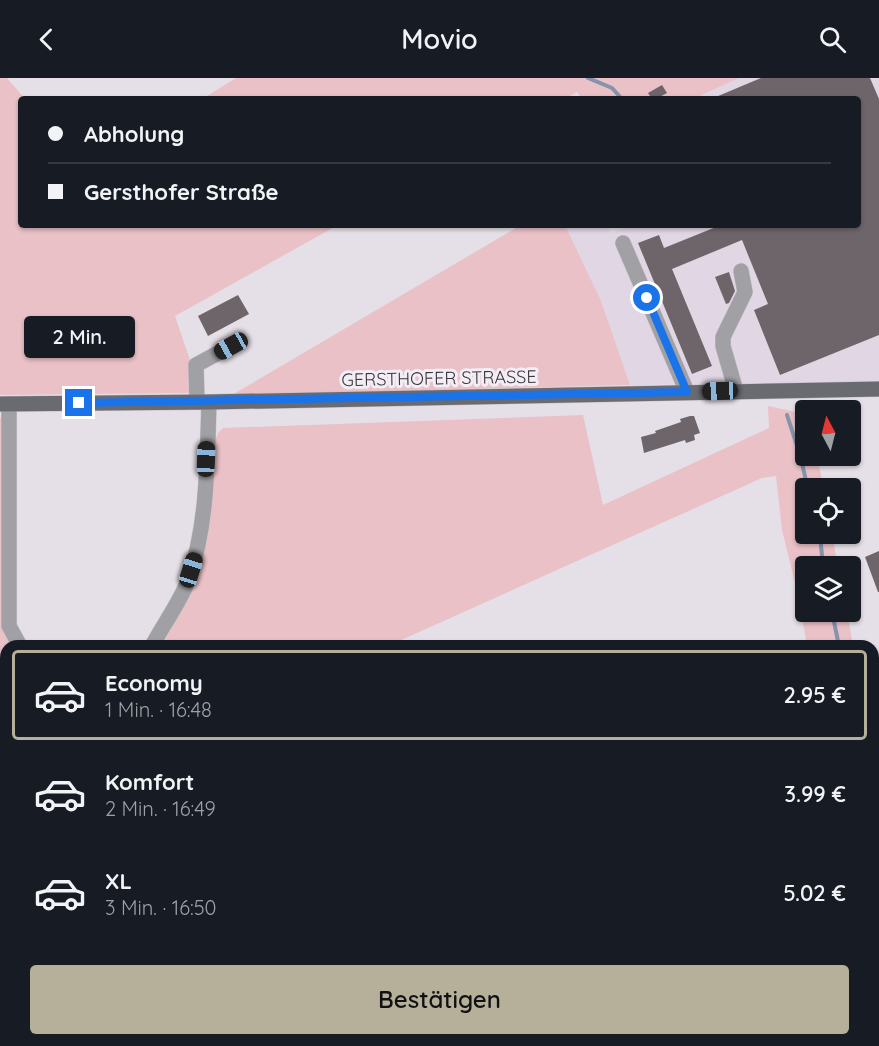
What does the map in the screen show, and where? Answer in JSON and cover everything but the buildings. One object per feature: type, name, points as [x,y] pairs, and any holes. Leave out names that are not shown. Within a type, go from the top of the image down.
[{"type":"main road","name":"GERSTHOFER STRASSE","points":[[4,404],[879,389]]},
{"type":"street","points":[[623,243],[687,392]]},
{"type":"street","points":[[736,391],[723,346],[723,337],[745,292],[741,271]]},
{"type":"street","points":[[155,640],[187,584],[195,556],[205,501],[203,402],[196,365],[231,346]]},
{"type":"street","points":[[4,404],[9,627],[17,640]]},
{"type":"shaded area","points":[[0,78],[7,78],[22,96],[18,96],[18,228],[333,228],[175,316],[192,366],[193,393],[0,395]]},
{"type":"shaded area","points":[[236,78],[739,78],[700,96],[580,96],[577,92],[570,96],[207,96]]},
{"type":"shaded area","points":[[739,78],[879,78],[879,383],[630,385],[601,301],[566,228],[608,228],[611,233],[624,228],[861,228],[861,96],[700,96]]},
{"type":"shaded area","points":[[516,228],[566,228],[601,301],[630,385],[232,395]]},
{"type":"shaded area","points":[[768,406],[795,412],[795,466],[819,466],[822,478],[795,478],[795,544],[834,544],[836,556],[795,556],[795,583],[782,530],[776,476],[762,478],[401,640],[165,640],[188,600],[201,567],[211,513],[215,441],[223,428],[583,415],[603,505],[769,428]]},
{"type":"shaded area","points":[[0,418],[6,418],[17,640],[0,640]]},
{"type":"shaded area","points":[[803,622],[849,622],[852,640],[806,640]]},
{"type":"waterway","points":[[588,78],[612,88],[619,96]]},
{"type":"waterway","points":[[787,415],[805,478]]},
{"type":"waterway","points":[[821,544],[822,556]]},
{"type":"waterway","points":[[834,622],[838,640]]},
{"type":"route","points":[[79,403],[687,392],[647,298]]}]
